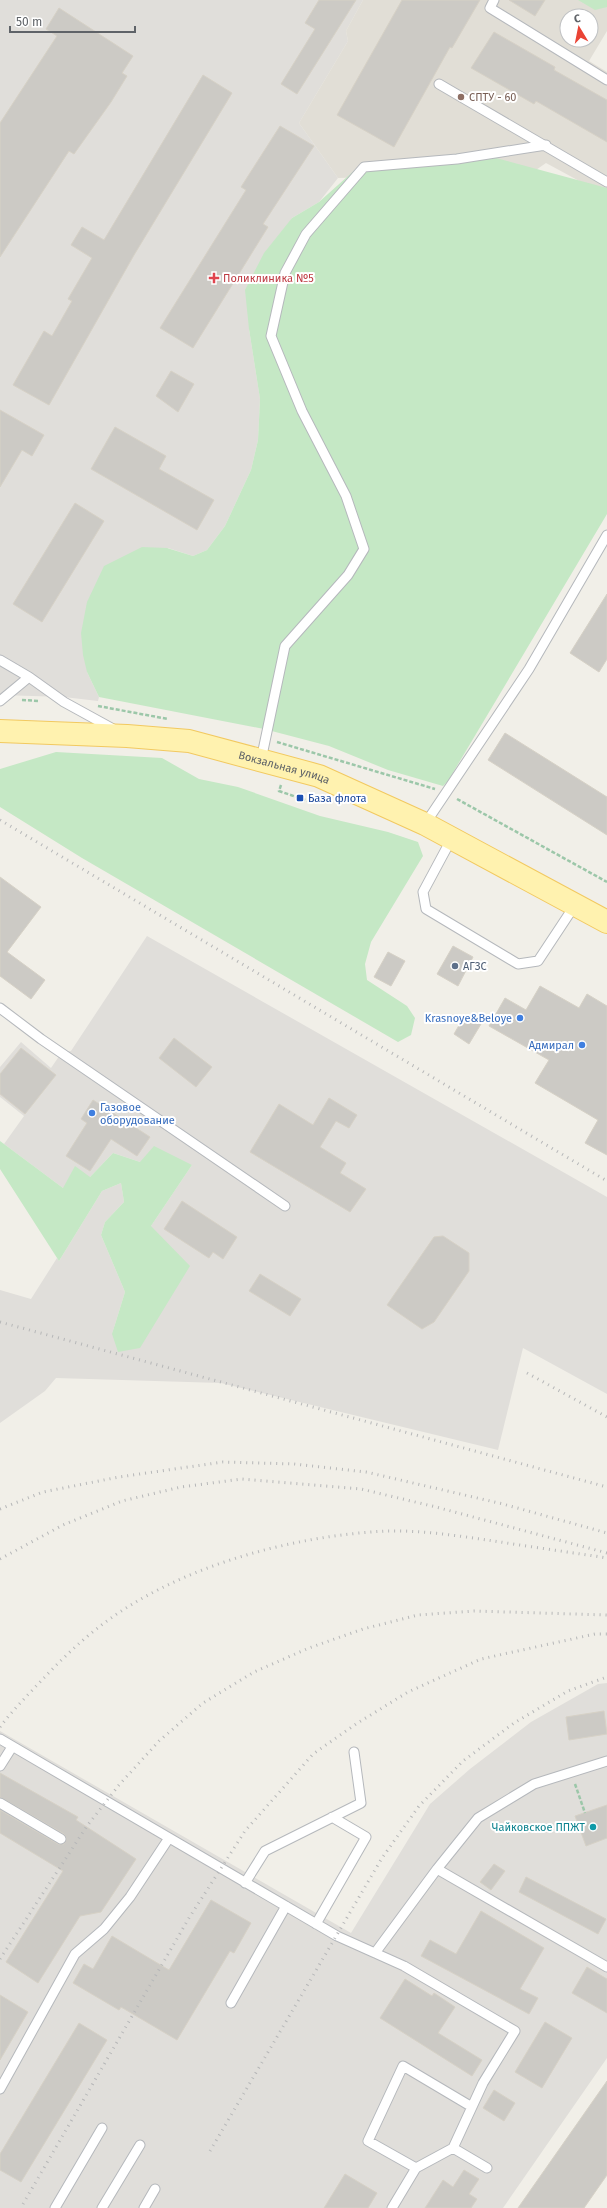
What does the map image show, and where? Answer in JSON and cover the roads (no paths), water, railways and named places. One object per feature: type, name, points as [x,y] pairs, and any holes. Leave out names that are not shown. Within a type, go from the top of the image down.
[{"type":"main road","name":"Вокзальная улица","points":[[0,731],[127,736],[189,741],[319,776],[425,824],[607,922]]},
{"type":"lane","points":[[494,0],[490,8],[607,80]]},
{"type":"lane","points":[[439,84],[546,145],[607,182]]},
{"type":"lane","points":[[261,760],[285,646],[348,575],[364,549],[346,496],[302,410],[271,336],[285,273],[306,234],[364,167],[457,160],[546,145]]},
{"type":"lane","points":[[425,824],[528,669],[607,535]]},
{"type":"lane","points":[[0,660],[29,677],[64,702],[127,736]]},
{"type":"lane","points":[[0,701],[29,677]]},
{"type":"lane","points":[[452,838],[424,892],[426,909],[518,964],[538,961],[575,905]]},
{"type":"lane","points":[[0,1008],[54,1048],[285,1206]]},
{"type":"lane","points":[[0,1739],[316,1924],[338,1936],[404,1966],[515,2031],[483,2083],[453,2148],[416,2168],[392,2208]]},
{"type":"lane","points":[[0,1766],[12,1747]]},
{"type":"lane","points":[[245,1883],[265,1851],[361,1803],[354,1752]]},
{"type":"lane","points":[[375,1953],[437,1869],[478,1818],[534,1784],[607,1761]]},
{"type":"lane","points":[[0,1803],[61,1839]]},
{"type":"lane","points":[[316,1924],[366,1837],[332,1817]]},
{"type":"lane","points":[[0,2089],[75,1954],[104,1929],[130,1897],[169,1838]]},
{"type":"lane","points":[[437,1869],[607,1967]]},
{"type":"lane","points":[[231,2003],[286,1906]]},
{"type":"lane","points":[[416,2168],[368,2141],[404,2066],[472,2107]]},
{"type":"lane","points":[[55,2208],[102,2128]]},
{"type":"lane","points":[[102,2208],[140,2145]]},
{"type":"lane","points":[[453,2148],[487,2168]]},
{"type":"lane","points":[[144,2208],[155,2189]]},
{"type":"railway","points":[[0,820],[607,1181]]},
{"type":"railway","points":[[0,1322],[607,1487]]},
{"type":"railway","points":[[527,1373],[607,1417]]},
{"type":"railway","points":[[0,1509],[43,1492],[119,1477],[223,1462],[294,1464],[366,1472],[503,1504],[607,1533]]},
{"type":"railway","points":[[0,1559],[63,1525],[122,1501],[181,1487],[242,1479],[361,1489],[436,1507],[607,1553]]},
{"type":"railway","points":[[0,1727],[9,1715],[68,1653],[99,1627],[130,1606],[163,1587],[235,1558],[311,1540],[349,1534],[386,1531],[427,1532],[454,1535],[607,1558]]},
{"type":"railway","points":[[0,1959],[87,1826],[119,1785],[159,1741],[203,1703],[254,1672],[309,1648],[363,1629],[418,1615],[474,1611],[607,1615]]},
{"type":"railway","points":[[23,2204],[189,1918],[245,1831],[313,1754],[356,1724],[408,1692],[481,1659],[595,1634],[607,1634]]},
{"type":"railway","points":[[210,2151],[382,1858],[419,1806],[463,1761],[514,1723],[568,1691],[607,1677]]},
{"type":"place","name":"СПТУ - 60","points":[[461,97]]},
{"type":"place","name":"Поликлиника №5","points":[[214,278]]},
{"type":"place","name":"База флота","points":[[300,798]]},
{"type":"place","name":"АГЗС","points":[[455,966]]},
{"type":"place","name":"Krasnoye&Beloye","points":[[520,1018]]},
{"type":"place","name":"Адмирал","points":[[582,1045]]},
{"type":"place","name":"Газовое оборудование","points":[[92,1113]]},
{"type":"place","name":"Чайковское ППЖТ","points":[[593,1827]]}]
